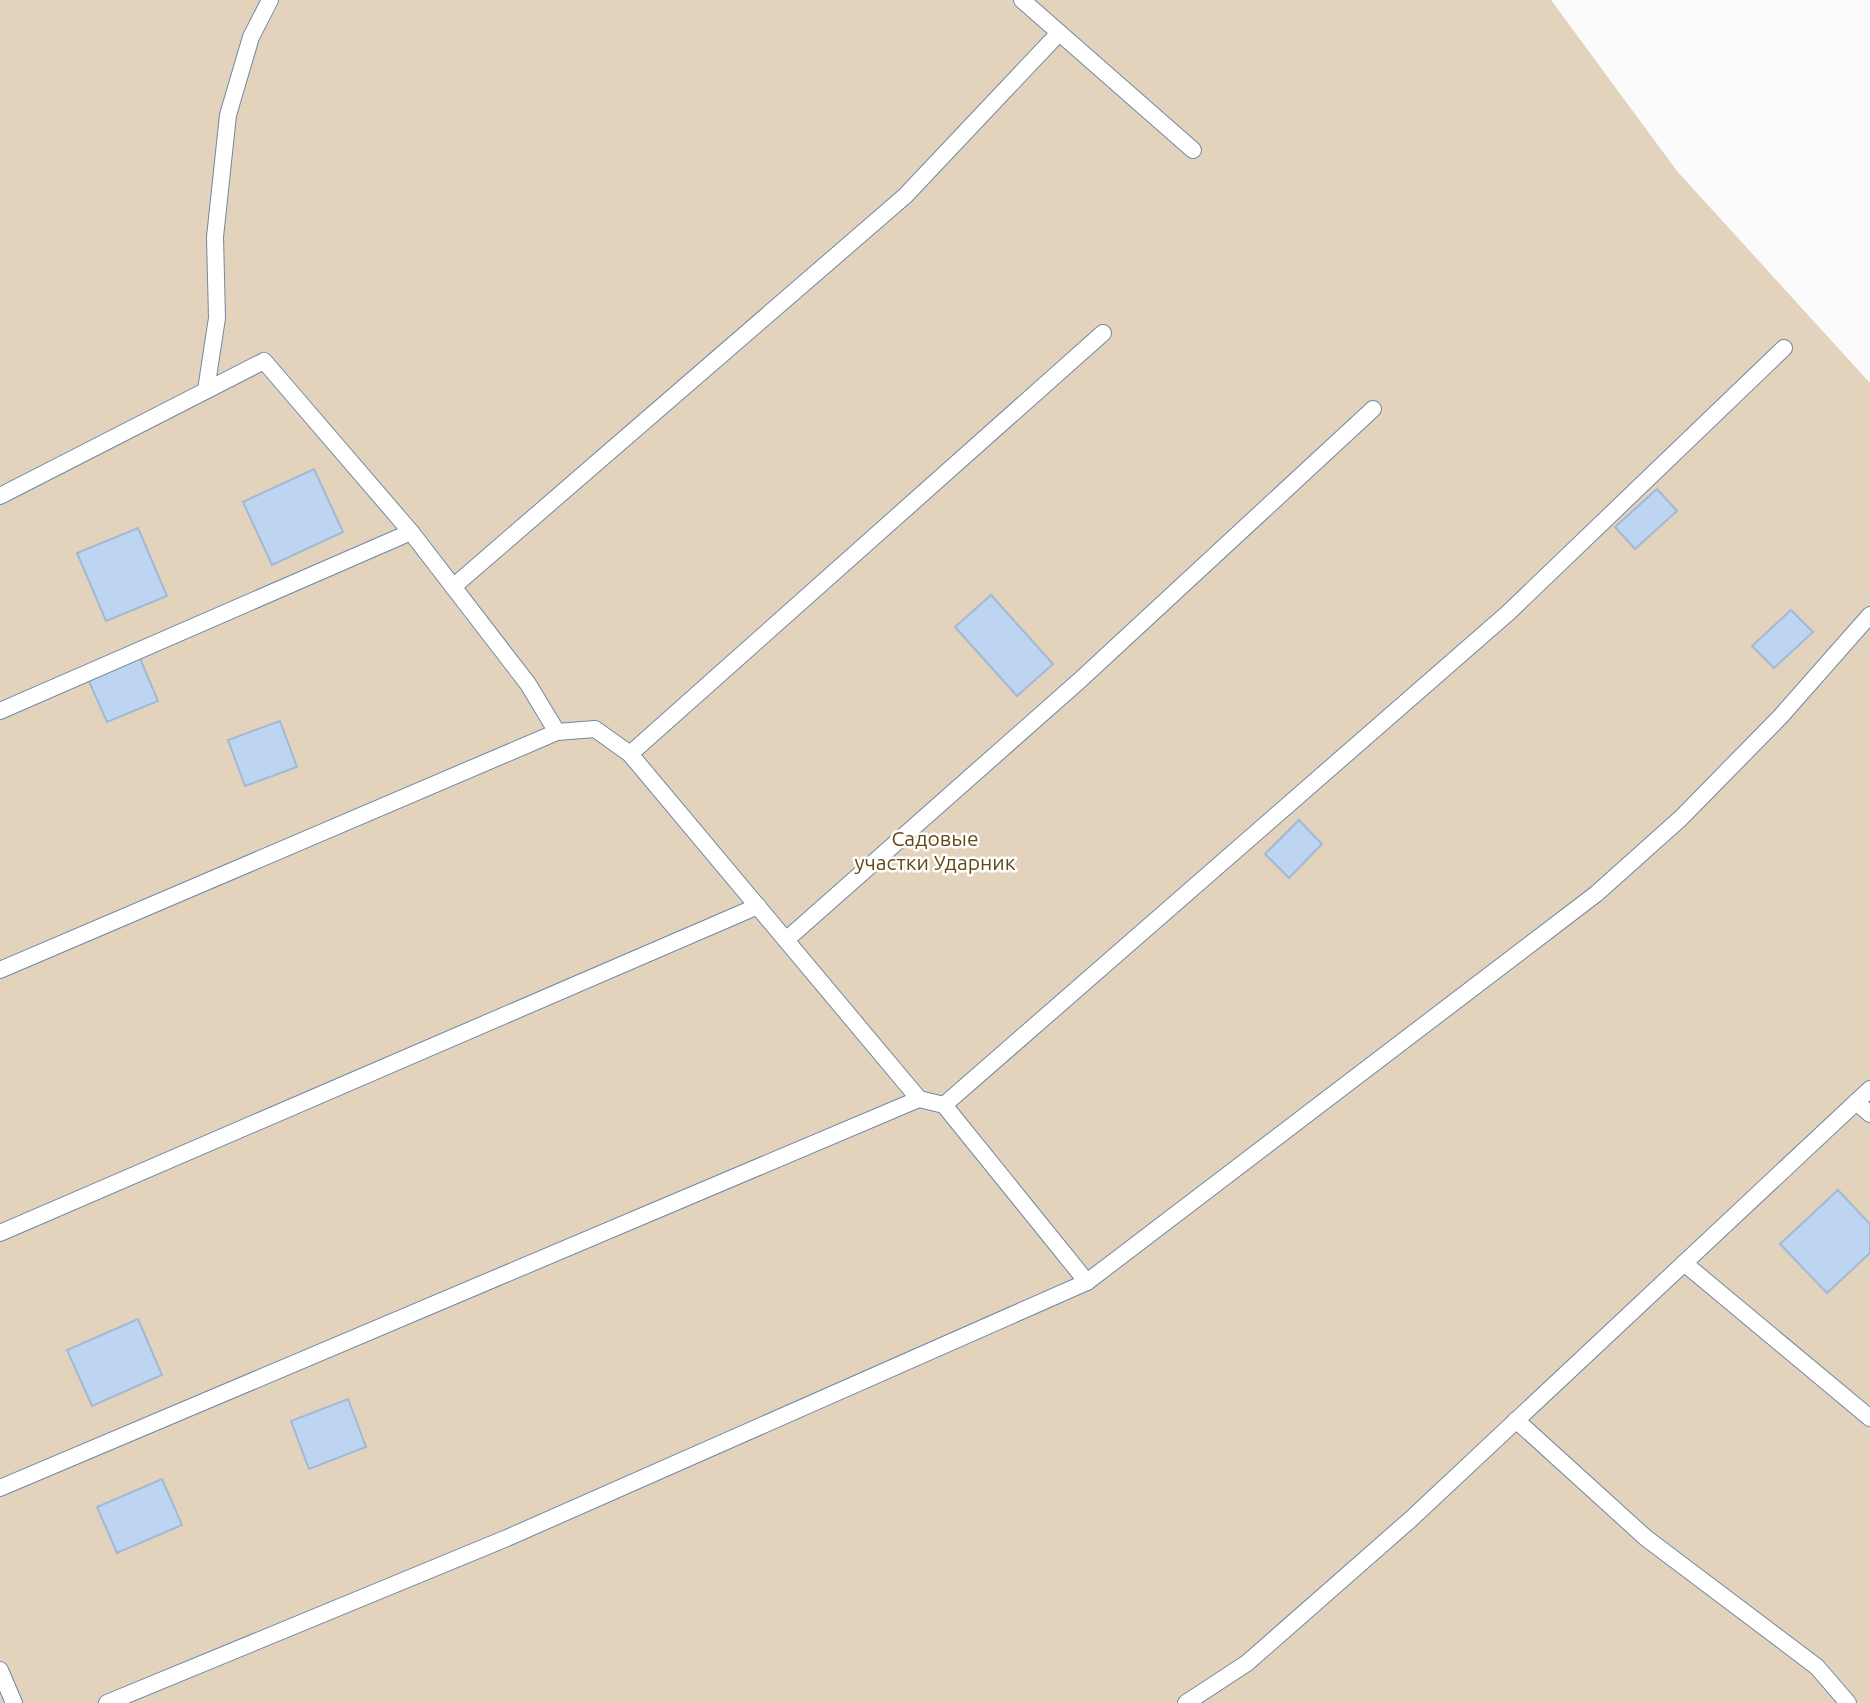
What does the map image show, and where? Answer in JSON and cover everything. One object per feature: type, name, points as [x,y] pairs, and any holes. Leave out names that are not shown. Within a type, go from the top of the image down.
[{"type":"lane","points":[[206,390],[217,317],[215,237],[228,115],[251,37],[270,0]]},
{"type":"lane","points":[[1021,0],[1193,150]]},
{"type":"lane","points":[[453,587],[905,196],[1059,33]]},
{"type":"lane","points":[[630,754],[1103,333]]},
{"type":"lane","points":[[944,1105],[1508,613],[1784,348]]},
{"type":"lane","points":[[0,495],[264,361],[411,532],[528,684],[557,732]]},
{"type":"lane","points":[[786,940],[1079,681],[1373,410]]},
{"type":"lane","points":[[0,711],[411,532]]},
{"type":"lane","points":[[107,1703],[507,1538],[1087,1282],[1595,894],[1681,818],[1781,716],[1870,615]]},
{"type":"lane","points":[[0,970],[557,732],[596,729],[630,754],[919,1099]]},
{"type":"lane","points":[[0,1233],[758,906]]},
{"type":"lane","points":[[1186,1703],[1247,1663],[1411,1519],[1870,1089]]},
{"type":"lane","points":[[0,1488],[919,1099],[944,1105],[1087,1282]]},
{"type":"lane","points":[[1856,1102],[1870,1114]]},
{"type":"lane","points":[[1684,1263],[1870,1418]]},
{"type":"lane","points":[[1516,1420],[1646,1538],[1817,1667],[1848,1703]]},
{"type":"lane","points":[[0,1670],[14,1703]]},
{"type":"green space","name":"Садовые участки Ударник","points":[[0,0],[1551,0],[1677,171],[1870,383],[1870,1703],[0,1703]]},
{"type":"building","points":[[314,469],[343,532],[272,565],[243,502]]},
{"type":"building","points":[[1657,489],[1677,511],[1635,549],[1615,527]]},
{"type":"building","points":[[138,528],[167,596],[106,621],[77,553]]},
{"type":"building","points":[[991,595],[1053,664],[1017,696],[955,627]]},
{"type":"building","points":[[1791,610],[1813,632],[1774,668],[1752,646]]},
{"type":"building","points":[[139,656],[158,701],[107,722],[88,679]]},
{"type":"building","points":[[280,721],[297,767],[245,786],[228,740]]},
{"type":"building","points":[[1299,820],[1322,844],[1289,878],[1265,854]]},
{"type":"building","points":[[1838,1190],[1870,1224],[1870,1253],[1827,1293],[1780,1244]]},
{"type":"building","points":[[138,1319],[162,1375],[92,1406],[67,1350]]},
{"type":"building","points":[[348,1399],[366,1447],[309,1469],[291,1421]]},
{"type":"building","points":[[162,1479],[182,1525],[117,1553],[97,1507]]}]
